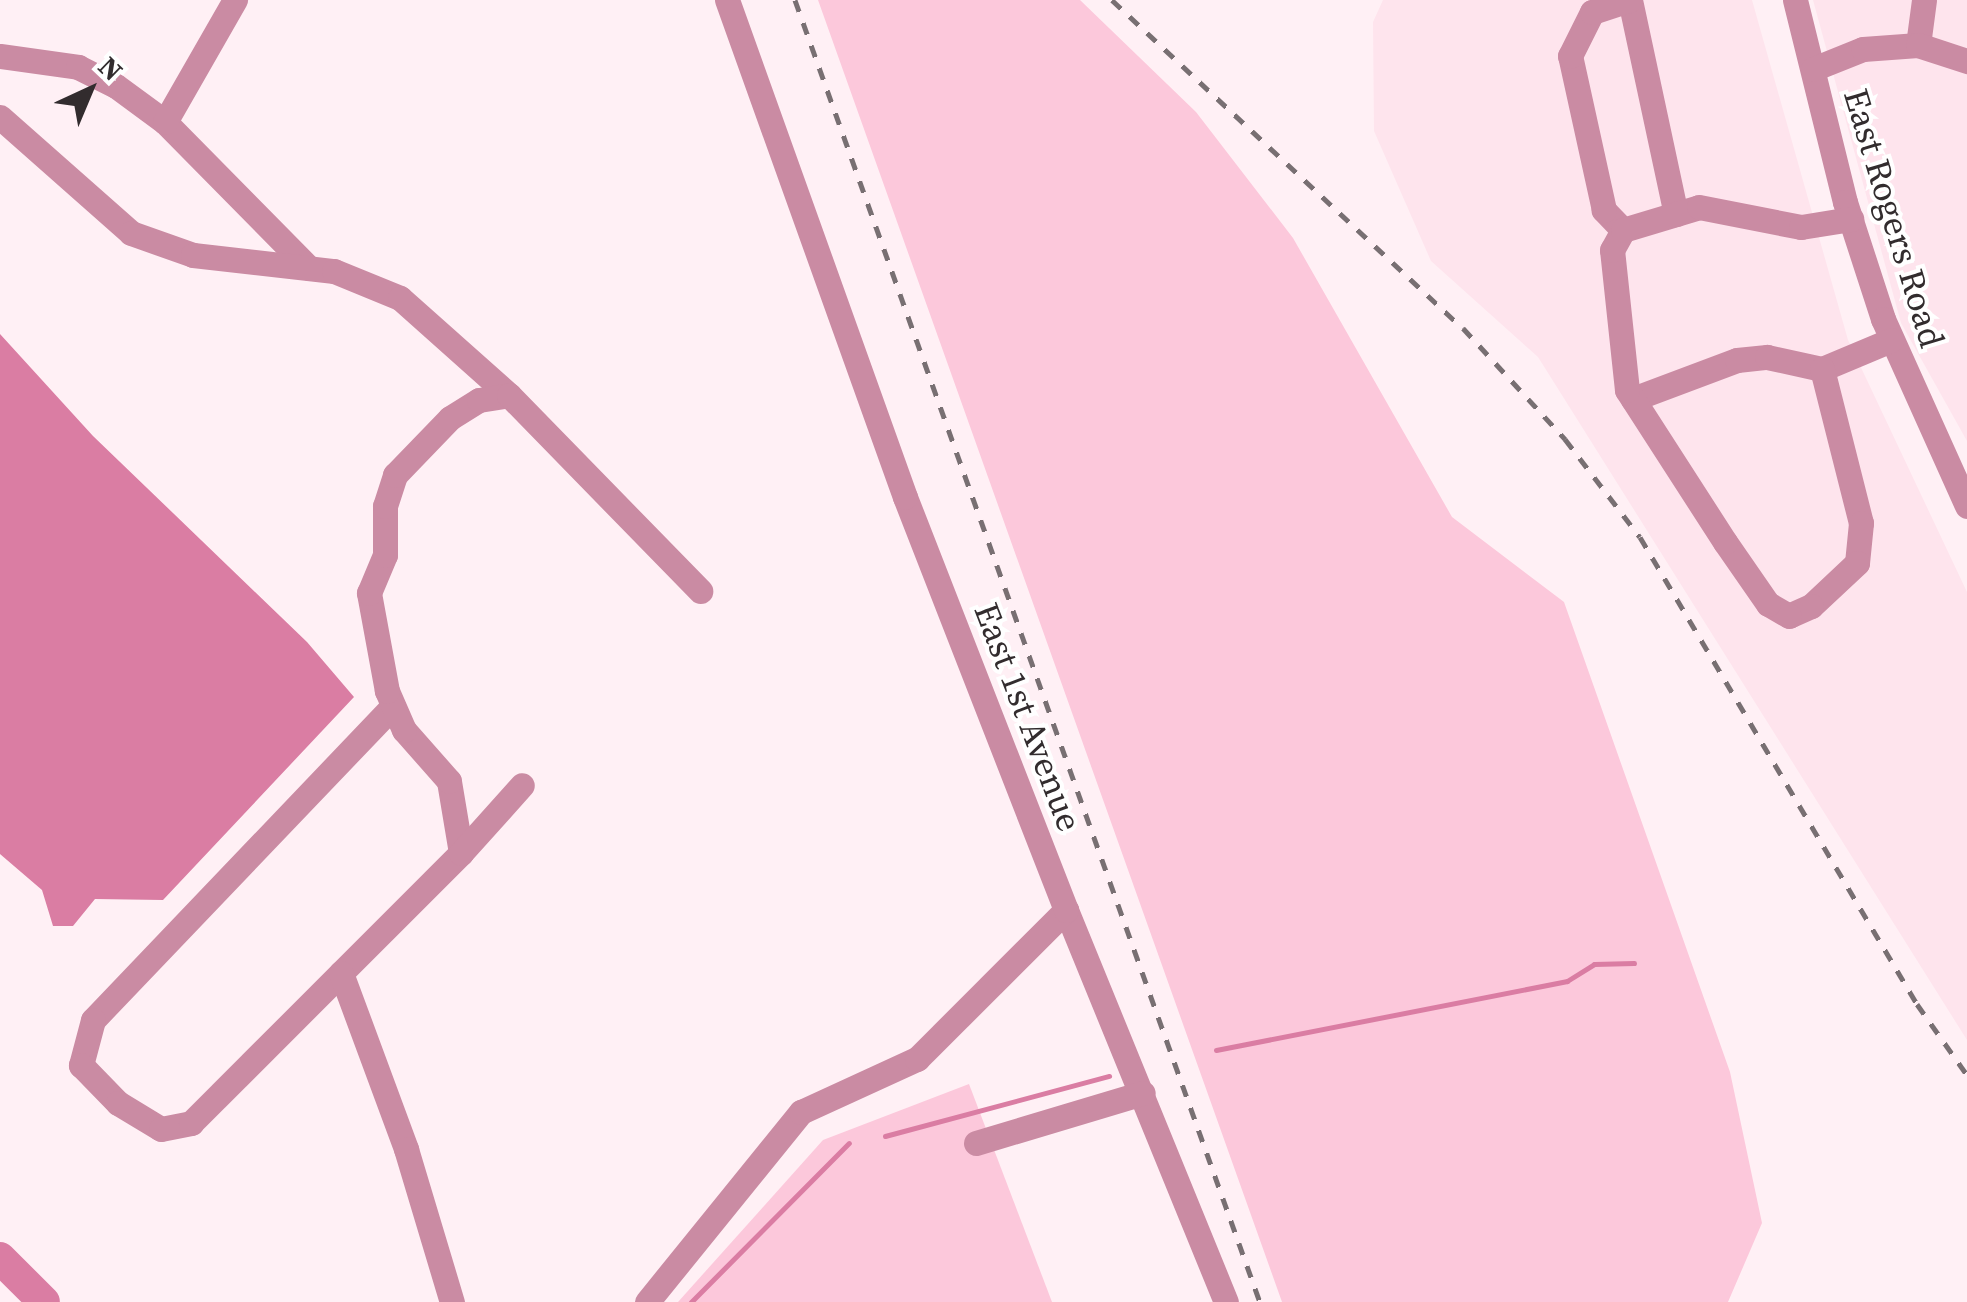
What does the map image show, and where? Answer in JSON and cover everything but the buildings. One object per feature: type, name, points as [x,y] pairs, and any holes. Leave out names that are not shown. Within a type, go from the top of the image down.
[{"type":"street","points":[[164,122],[234,0]]},
{"type":"street","name":"East 1st Avenue","points":[[727,0],[905,496],[1066,910],[1144,1093],[1226,1302]]},
{"type":"street","points":[[1622,230],[1604,210],[1570,56],[1592,12],[1630,0],[1676,214]]},
{"type":"street","name":"East Rogers Road","points":[[1795,0],[1850,219],[1891,340],[1967,506]]},
{"type":"street","points":[[1918,45],[1924,0]]},
{"type":"street","points":[[1813,69],[1863,49],[1918,45],[1967,61]]},
{"type":"street","points":[[0,56],[78,67],[164,122],[309,268]]},
{"type":"street","points":[[0,117],[96,205],[155,246],[309,268],[400,298],[508,395],[700,591]]},
{"type":"street","points":[[1822,369],[1862,523],[1857,563],[1810,606],[1789,616],[1768,604],[1633,400],[1618,346],[1612,250],[1622,230],[1700,207],[1801,227],[1850,219]]},
{"type":"street","points":[[1633,400],[1737,360],[1767,357],[1822,369],[1891,340]]},
{"type":"street","points":[[461,854],[449,780],[404,730],[393,706],[370,593],[385,555],[385,506],[396,475],[450,418],[479,400],[508,395]]},
{"type":"street","points":[[393,706],[93,1020],[81,1065],[118,1102],[160,1129],[190,1123],[461,854],[522,785]]},
{"type":"street","points":[[647,1302],[801,1112],[916,1059],[1066,910]]},
{"type":"street","points":[[341,973],[406,1149],[452,1302]]},
{"type":"street","points":[[976,1143],[1144,1093]]},
{"type":"shaded area","points":[[818,0],[1080,0],[1196,112],[1293,238],[1452,517],[1564,602],[1730,1072],[1762,1223],[1728,1302],[1282,1302]]},
{"type":"shaded area","points":[[1383,0],[1752,0],[1848,340],[1967,592],[1967,1040],[1538,357],[1431,261],[1374,131],[1373,22]]},
{"type":"shaded area","points":[[1813,0],[1967,0],[1967,441],[1901,323]]},
{"type":"shaded area","points":[[0,334],[93,436],[307,642],[354,697],[163,900],[95,899],[73,926],[53,926],[42,890],[0,854]]},
{"type":"shaded area","points":[[969,1084],[1052,1302],[678,1302],[823,1140]]},
{"type":"waterway","points":[[1216,1050],[1567,981],[1594,964],[1634,963]]},
{"type":"waterway","points":[[885,1136],[1109,1076]]},
{"type":"waterway","points":[[691,1302],[849,1143]]},
{"type":"waterway","points":[[0,1258],[44,1302]]},
{"type":"railway","points":[[795,0],[1260,1302]]},
{"type":"railway","points":[[1112,0],[1463,328],[1565,439],[1640,537],[1917,1004],[1967,1075]]}]
